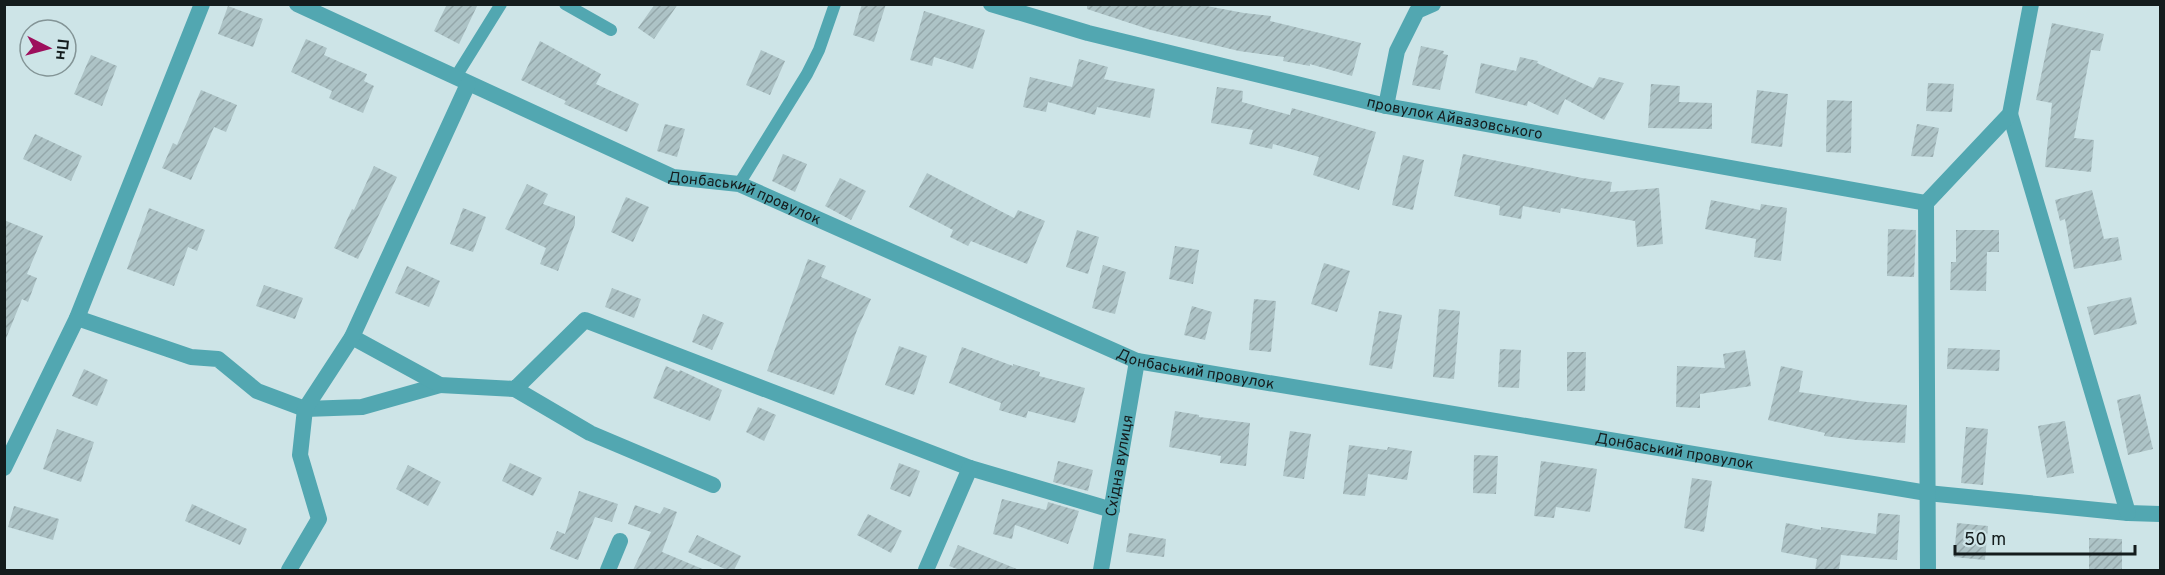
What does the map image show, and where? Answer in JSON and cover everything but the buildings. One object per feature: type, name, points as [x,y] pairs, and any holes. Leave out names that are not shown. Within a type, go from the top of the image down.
[{"type":"street","points":[[4,468],[77,318],[202,4]]},
{"type":"street","name":"Донбаський провулок","points":[[297,4],[673,177],[738,184],[1137,361],[1927,493],[2128,513],[2160,514]]},
{"type":"street","name":"провулок Айвазовського","points":[[991,4],[1088,33],[1386,106],[1926,203]]},
{"type":"street","points":[[1386,106],[1397,51],[1417,11],[1433,4]]},
{"type":"street","points":[[2031,4],[2010,114],[2128,513]]},
{"type":"street","points":[[289,570],[319,519],[300,455],[305,409],[352,337],[462,81]]},
{"type":"street","points":[[1929,570],[1926,203],[2010,114]]},
{"type":"street","points":[[77,318],[191,357],[218,359],[256,391],[305,409],[362,407],[440,385],[514,389],[590,433],[713,485]]},
{"type":"street","points":[[514,389],[585,320],[970,468],[1112,510]]},
{"type":"street","points":[[352,337],[440,385]]},
{"type":"street","name":"Східна вулиця","points":[[1101,570],[1137,361]]},
{"type":"street","points":[[927,570],[970,468]]},
{"type":"street","points":[[608,570],[620,541]]},
{"type":"lane","points":[[462,81],[501,4]]},
{"type":"lane","points":[[565,4],[611,30]]},
{"type":"lane","points":[[738,184],[807,74],[819,50],[836,4]]}]
